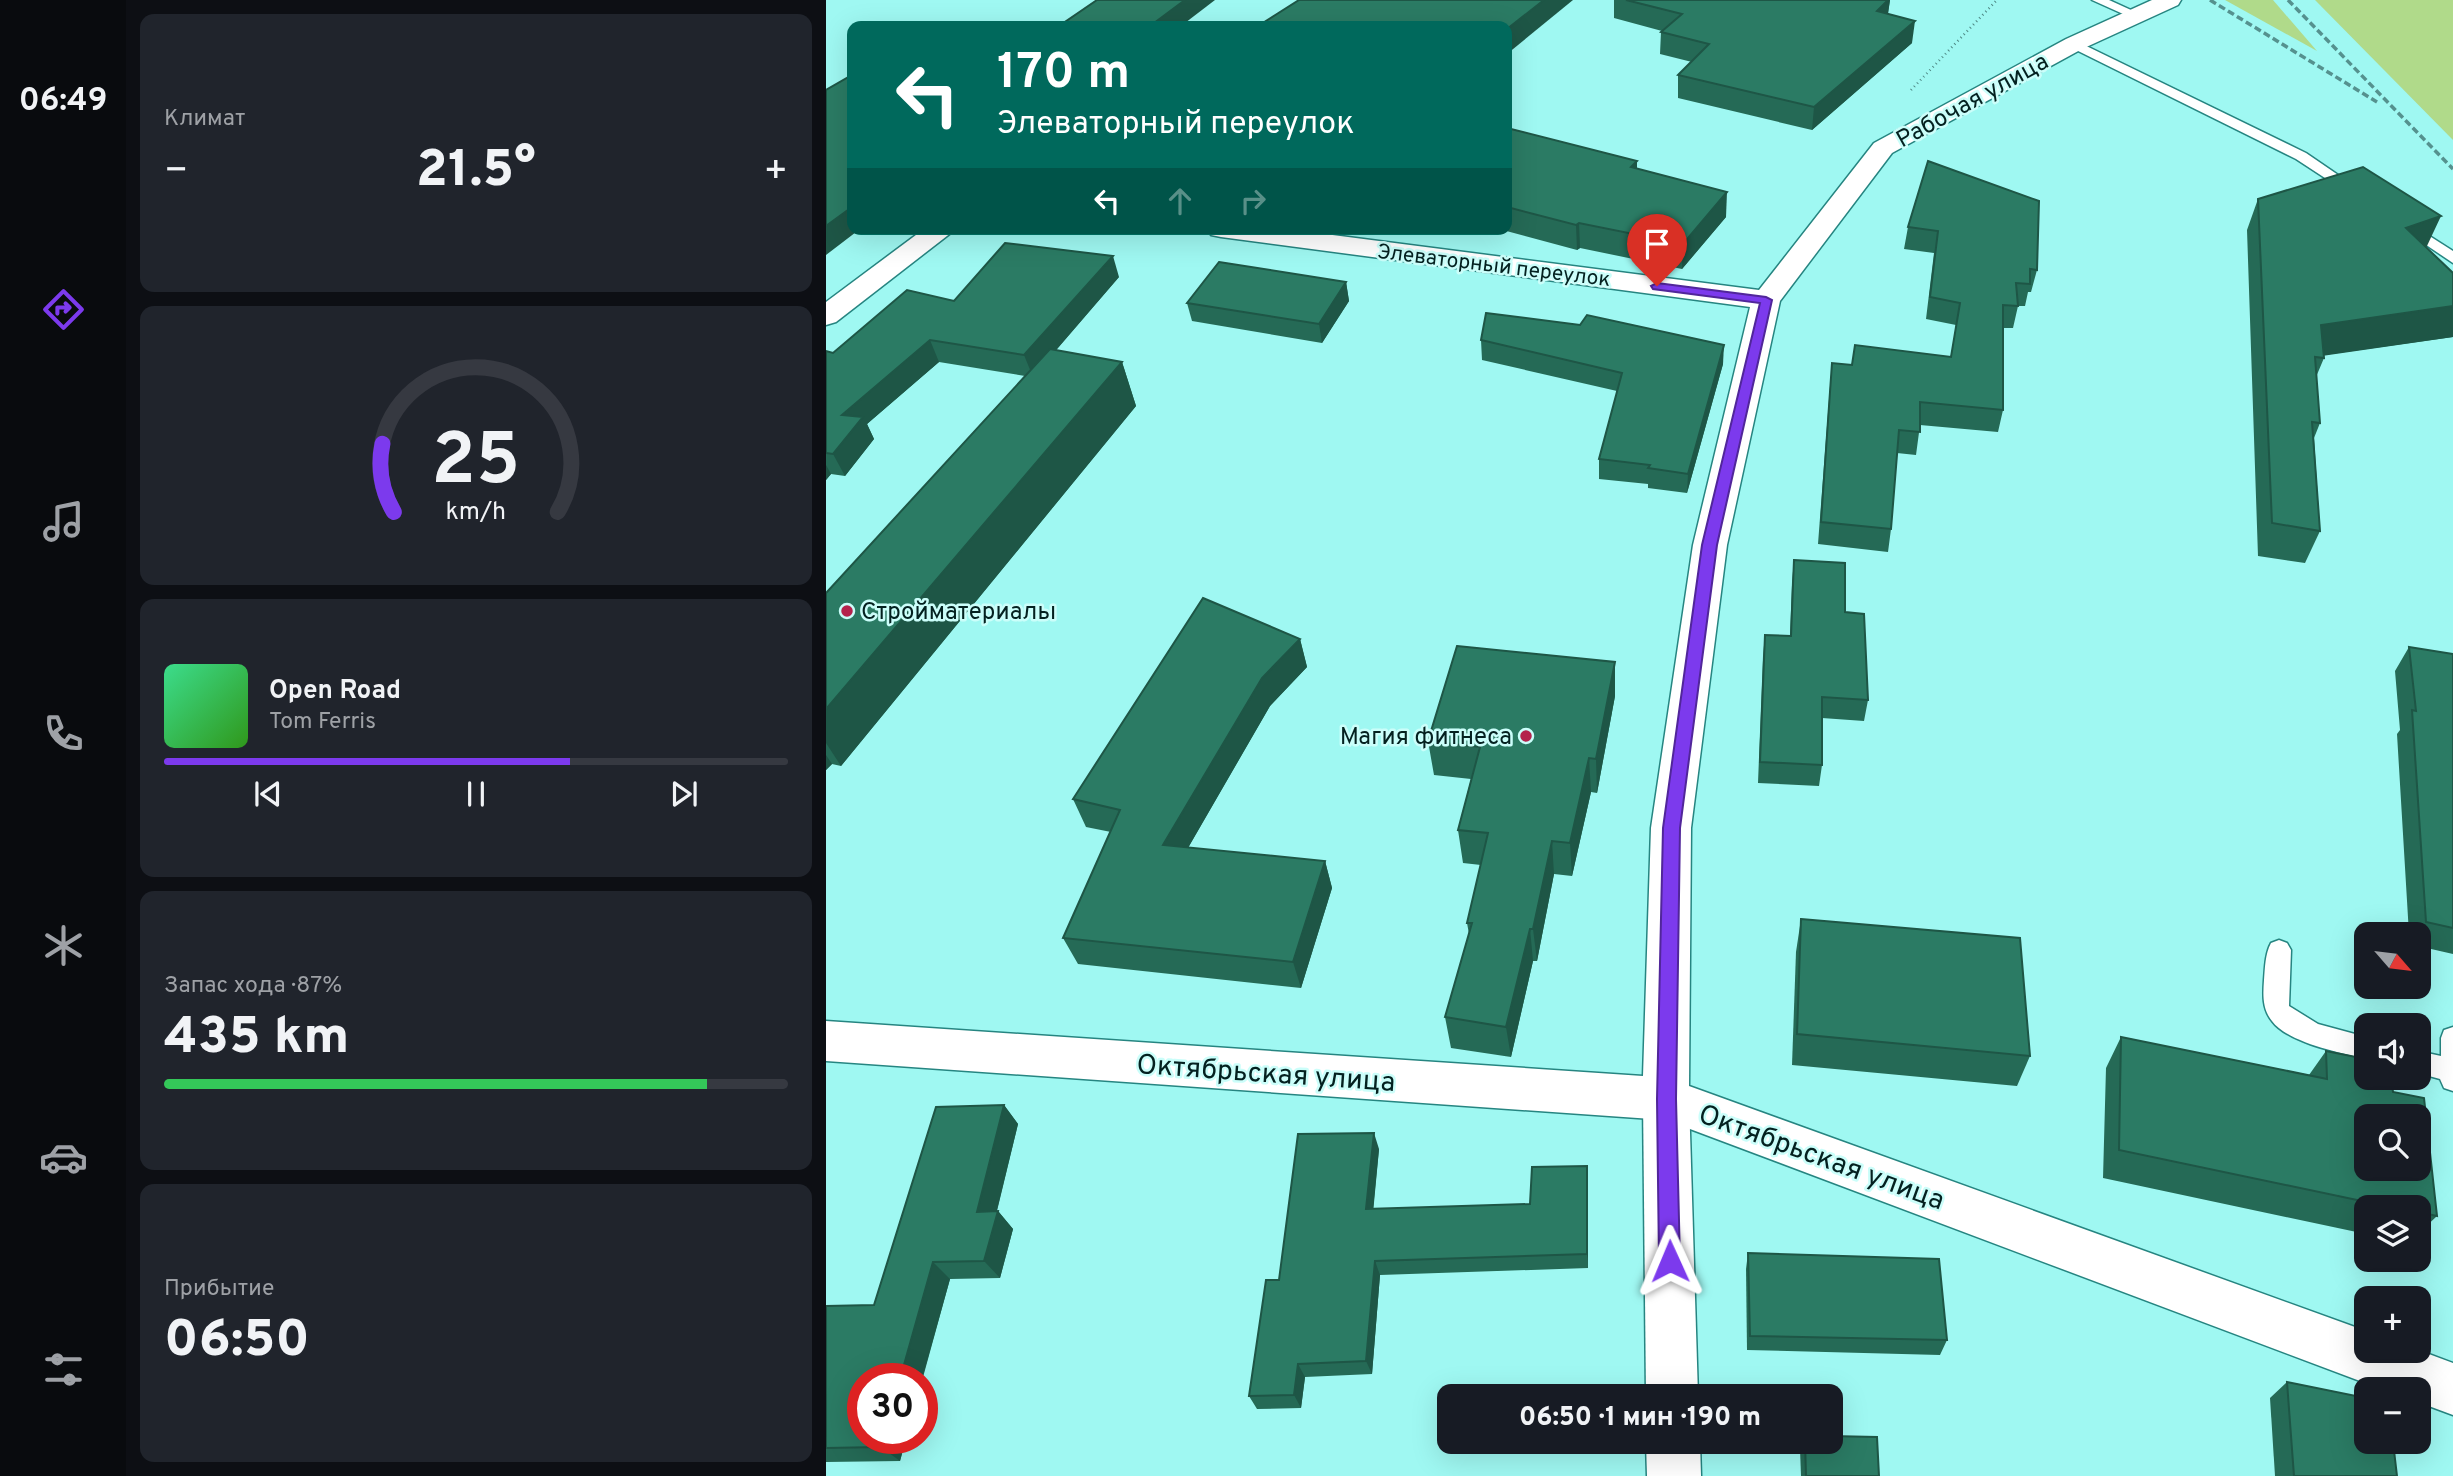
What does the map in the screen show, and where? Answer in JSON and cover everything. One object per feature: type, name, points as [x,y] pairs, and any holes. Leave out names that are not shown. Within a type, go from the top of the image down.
[{"type":"street","name":"Рабочая улица","points":[[1672,1384],[1666,1099],[1671,828],[1710,545],[1766,300],[1883,148],[2074,44],[2170,0]]},
{"type":"street","points":[[826,316],[934,235]]},
{"type":"street","name":"Элеваторный переулок","points":[[1267,235],[1766,300]]},
{"type":"street","name":"Октябрьская улица","points":[[829,1048],[1666,1099],[2453,1388]]},
{"type":"street","points":[[1673,1454],[1674,1476]]},
{"type":"lane","points":[[2098,0],[2136,15]]},
{"type":"lane","points":[[2074,44],[2301,156],[2368,200]]},
{"type":"lane","points":[[2390,215],[2453,258]]},
{"type":"lane","points":[[2279,950],[2276,1004],[2285,1020],[2354,1045]]},
{"type":"lane","points":[[2453,1038],[2453,1080]]},
{"type":"lane","points":[[2431,1065],[2452,1070]]},
{"type":"path","points":[[1905,97],[1997,0]]},
{"type":"green space","points":[[2225,0],[2273,0],[2317,51]]},
{"type":"green space","points":[[2315,0],[2453,0],[2453,140]]},
{"type":"building","points":[[1097,0],[1185,0],[1157,21],[1066,21]]},
{"type":"building","points":[[1299,0],[1544,0],[1512,25],[1512,21],[1266,21]]},
{"type":"building","points":[[1626,0],[1888,0],[1877,11],[1915,21],[1814,107],[1678,75],[1709,44],[1661,32],[1682,14]]},
{"type":"building","points":[[847,78],[847,211],[826,226],[826,90]]},
{"type":"building","points":[[1512,129],[1637,161],[1631,167],[1727,192],[1683,244],[1579,223],[1576,225],[1512,208]]},
{"type":"building","points":[[1928,161],[2039,201],[2037,270],[2030,269],[2030,284],[2016,283],[2018,306],[2003,305],[2003,410],[1920,402],[1920,432],[1899,430],[1891,529],[1821,522],[1832,363],[1852,365],[1855,345],[1951,357],[1960,303],[1930,297],[1938,231],[1908,227]]},
{"type":"building","points":[[2363,167],[2441,216],[2406,228],[2453,273],[2453,306],[2321,325],[2324,358],[2315,357],[2320,423],[2312,422],[2320,531],[2272,523],[2258,199]]},
{"type":"building","points":[[1005,243],[1113,256],[1024,355],[930,340],[842,415],[863,417],[833,454],[826,453],[826,351],[833,353],[907,290],[954,301]]},
{"type":"building","points":[[1219,262],[1346,282],[1319,324],[1187,303]]},
{"type":"building","points":[[1486,313],[1580,325],[1587,315],[1724,345],[1688,474],[1648,468],[1650,465],[1599,459],[1622,373],[1481,340]]},
{"type":"building","points":[[1050,349],[1122,362],[826,709],[826,593]]},
{"type":"building","points":[[1794,560],[1845,563],[1845,612],[1864,614],[1868,700],[1822,697],[1822,765],[1760,762],[1765,635],[1791,636]]},
{"type":"building","points":[[1203,598],[1300,639],[1262,678],[1163,845],[1325,861],[1293,962],[1063,938],[1120,810],[1073,799]]},
{"type":"building","points":[[1457,646],[1615,662],[1596,759],[1589,758],[1570,843],[1552,841],[1533,929],[1530,929],[1506,1027],[1445,1017],[1472,923],[1467,923],[1488,833],[1458,830],[1480,747],[1428,741]]},
{"type":"building","points":[[2409,647],[2453,654],[2453,928],[2426,922],[2412,710],[2416,711]]},
{"type":"building","points":[[1801,919],[2020,938],[2030,1056],[1797,1034]]},
{"type":"building","points":[[2121,1037],[2327,1079],[2326,1051],[2354,1057],[2354,1090],[2393,1090],[2424,1098],[2425,1104],[2354,1104],[2354,1181],[2431,1181],[2431,1162],[2437,1216],[2431,1215],[2431,1195],[2354,1195],[2354,1199],[2119,1150]]},
{"type":"building","points":[[1004,1105],[977,1212],[998,1211],[984,1261],[933,1262],[905,1363],[847,1363],[847,1448],[826,1448],[826,1306],[874,1305],[936,1107]]},
{"type":"building","points":[[1374,1133],[1366,1209],[1530,1204],[1532,1167],[1587,1166],[1587,1254],[1375,1261],[1366,1361],[1298,1364],[1294,1395],[1249,1396],[1266,1280],[1279,1280],[1298,1134]]},
{"type":"building","points":[[1748,1253],[1939,1259],[1947,1340],[1750,1336]]},
{"type":"building","points":[[2287,1382],[2354,1396],[2354,1454],[2394,1454],[2397,1476],[2294,1476]]},
{"type":"building","points":[[1843,1436],[1877,1437],[1879,1476],[1806,1476],[1805,1454],[1843,1454]]},
{"type":"railway","points":[[2210,0],[2377,102]]},
{"type":"railway","points":[[2288,0],[2453,169]]},
{"type":"place","name":"Стройматериалы","points":[[847,611]]},
{"type":"place","name":"Магия фитнеса","points":[[1526,736]]},
{"type":"route","points":[[1657,286],[1766,300],[1710,545],[1671,828],[1666,1099],[1670,1261]]}]
